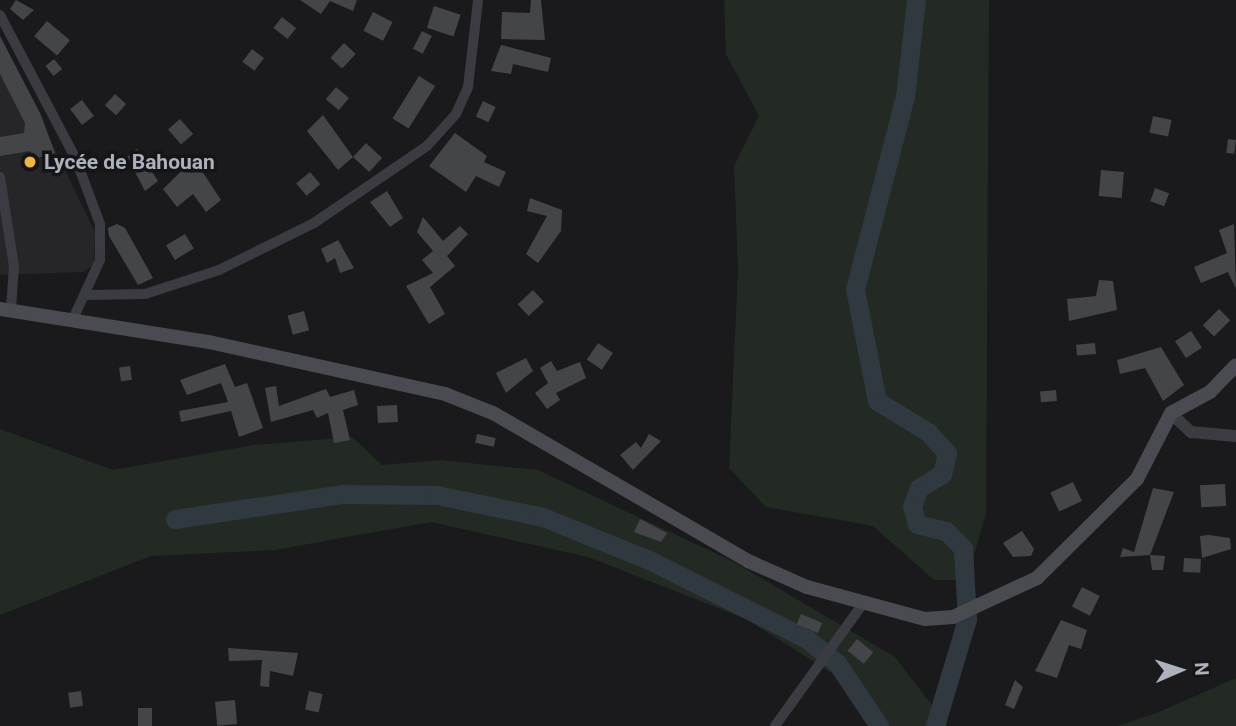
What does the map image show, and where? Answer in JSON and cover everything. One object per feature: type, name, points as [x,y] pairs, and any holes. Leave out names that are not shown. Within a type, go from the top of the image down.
[{"type":"main road","points":[[5,309],[291,359],[462,400],[748,561],[862,605],[906,617],[953,617],[1022,589],[1068,552],[1137,479],[1171,413],[1210,392],[1236,365]]},
{"type":"street","points":[[87,295],[145,293],[219,270],[314,223],[427,146],[450,124],[468,87],[478,0]]},
{"type":"street","points":[[0,15],[95,204],[103,246],[87,295],[72,319]]},
{"type":"street","points":[[0,177],[14,275],[5,309]]},
{"type":"street","points":[[1171,413],[1191,432],[1236,436]]},
{"type":"street","points":[[775,726],[832,642],[862,605]]},
{"type":"shaded area","points":[[724,0],[989,0],[986,513],[967,580],[934,580],[873,526],[766,507],[729,468],[738,269],[734,166],[759,116],[726,54]]},
{"type":"shaded area","name":"Lycée de Bahouan","points":[[0,36],[95,232],[94,265],[83,272],[0,275]]},
{"type":"shaded area","points":[[0,429],[113,470],[254,445],[352,437],[382,465],[440,460],[538,470],[732,561],[895,657],[948,726],[873,726],[865,694],[746,619],[588,557],[431,522],[275,550],[151,556],[0,615]]},
{"type":"shaded area","points":[[1236,678],[1236,726],[1117,726],[1159,712]]},
{"type":"building","points":[[16,0],[34,10],[23,20],[10,9]]},
{"type":"building","points":[[300,0],[357,0],[353,11],[330,1],[321,14]]},
{"type":"building","points":[[531,0],[541,0],[545,40],[501,39],[502,12],[530,13]]},
{"type":"building","points":[[434,6],[461,15],[454,37],[427,28]]},
{"type":"building","points":[[373,12],[393,22],[383,41],[363,31]]},
{"type":"building","points":[[282,17],[296,28],[288,39],[273,28]]},
{"type":"building","points":[[47,21],[70,40],[57,56],[34,36]]},
{"type":"building","points":[[422,31],[432,36],[423,54],[413,49]]},
{"type":"building","points":[[0,36],[41,115],[55,153],[33,159],[30,151],[0,156],[0,137],[24,133],[25,123],[0,74]]},
{"type":"building","points":[[344,43],[356,54],[342,69],[330,58]]},
{"type":"building","points":[[501,45],[551,58],[548,72],[513,64],[511,74],[491,71]]},
{"type":"building","points":[[252,49],[264,58],[254,71],[242,62]]},
{"type":"building","points":[[54,59],[62,69],[54,76],[45,66]]},
{"type":"building","points":[[419,76],[435,86],[409,128],[393,118]]},
{"type":"building","points":[[336,87],[349,98],[339,110],[326,99]]},
{"type":"building","points":[[115,94],[126,104],[116,115],[105,105]]},
{"type":"building","points":[[82,100],[94,116],[82,125],[70,109]]},
{"type":"building","points":[[483,101],[496,107],[489,122],[476,116]]},
{"type":"building","points":[[323,115],[353,157],[338,170],[307,131]]},
{"type":"building","points":[[1153,116],[1172,120],[1168,137],[1149,133]]},
{"type":"building","points":[[180,119],[193,134],[181,145],[168,129]]},
{"type":"building","points":[[455,133],[487,156],[484,162],[506,172],[499,187],[476,176],[466,192],[429,166]]},
{"type":"building","points":[[1228,139],[1236,140],[1234,154],[1226,153]]},
{"type":"building","points":[[366,143],[382,158],[369,172],[353,157]]},
{"type":"building","points":[[137,149],[158,181],[145,191],[127,157]]},
{"type":"building","points":[[194,159],[221,200],[206,212],[193,194],[177,207],[163,189]]},
{"type":"building","points":[[1101,170],[1124,172],[1122,198],[1099,196]]},
{"type":"building","points":[[310,172],[320,184],[306,196],[296,184]]},
{"type":"building","points":[[1155,188],[1169,193],[1164,206],[1150,201]]},
{"type":"building","points":[[387,191],[403,218],[390,227],[370,202]]},
{"type":"building","points":[[530,198],[562,210],[561,231],[538,263],[526,254],[547,216],[527,211]]},
{"type":"building","points":[[423,217],[443,241],[460,226],[468,234],[447,256],[455,266],[430,287],[445,314],[429,324],[406,286],[433,273],[422,260],[433,251],[417,232]]},
{"type":"building","points":[[117,224],[125,228],[153,278],[138,285],[109,236],[108,228]]},
{"type":"building","points":[[1234,224],[1236,289],[1228,272],[1201,283],[1194,267],[1227,253],[1219,230]]},
{"type":"building","points":[[185,234],[194,249],[175,260],[166,245]]},
{"type":"building","points":[[338,240],[354,268],[340,273],[335,258],[327,263],[321,249]]},
{"type":"building","points":[[1099,280],[1113,281],[1117,310],[1069,321],[1067,299],[1096,296]]},
{"type":"building","points":[[533,290],[544,302],[529,316],[518,304]]},
{"type":"building","points":[[1219,309],[1230,320],[1214,337],[1203,325]]},
{"type":"building","points":[[304,311],[309,330],[293,335],[288,315]]},
{"type":"building","points":[[1191,331],[1202,348],[1186,358],[1175,341]]},
{"type":"building","points":[[598,343],[613,353],[602,370],[587,360]]},
{"type":"building","points":[[1095,343],[1096,354],[1077,356],[1076,345]]},
{"type":"building","points":[[1161,347],[1184,385],[1163,401],[1145,368],[1120,374],[1117,360]]},
{"type":"building","points":[[526,358],[533,371],[506,393],[496,373]]},
{"type":"building","points":[[551,361],[557,371],[580,362],[586,378],[556,393],[560,400],[547,409],[535,393],[548,383],[540,368]]},
{"type":"building","points":[[225,364],[235,387],[247,383],[263,428],[239,437],[231,411],[181,422],[179,411],[228,402],[221,383],[187,395],[180,380]]},
{"type":"building","points":[[130,366],[132,380],[121,381],[119,368]]},
{"type":"building","points":[[276,386],[279,406],[326,389],[330,397],[354,390],[358,405],[343,410],[350,440],[334,443],[328,413],[317,418],[313,410],[271,422],[265,388]]},
{"type":"building","points":[[1056,390],[1057,401],[1041,402],[1040,391]]},
{"type":"building","points":[[397,405],[398,422],[378,423],[377,406]]},
{"type":"building","points":[[477,434],[496,438],[494,447],[475,443]]},
{"type":"building","points":[[649,434],[661,441],[633,470],[620,455],[636,442],[641,448]]},
{"type":"building","points":[[1073,482],[1082,501],[1059,512],[1050,493]]},
{"type":"building","points":[[1225,484],[1226,506],[1201,507],[1200,485]]},
{"type":"building","points":[[1153,488],[1174,492],[1150,555],[1120,557],[1123,548],[1134,552]]},
{"type":"building","points":[[640,519],[667,533],[661,542],[634,532]]},
{"type":"building","points":[[1022,531],[1034,549],[1031,556],[1013,557],[1003,543]]},
{"type":"building","points":[[1200,536],[1230,538],[1231,549],[1202,558]]},
{"type":"building","points":[[1150,555],[1165,556],[1163,570],[1152,570]]},
{"type":"building","points":[[1184,558],[1201,559],[1200,573],[1183,572]]},
{"type":"building","points":[[1082,587],[1100,596],[1090,616],[1072,607]]},
{"type":"building","points":[[801,614],[822,623],[818,633],[797,624]]},
{"type":"building","points":[[1061,620],[1087,630],[1081,649],[1069,645],[1057,678],[1035,671]]},
{"type":"building","points":[[857,639],[873,652],[864,664],[848,651]]},
{"type":"building","points":[[228,648],[298,653],[293,676],[270,671],[269,687],[260,686],[262,660],[229,661]]},
{"type":"building","points":[[1015,680],[1023,687],[1014,709],[1005,705]]},
{"type":"building","points":[[81,691],[83,706],[70,708],[68,693]]},
{"type":"building","points":[[309,691],[323,694],[319,712],[305,710]]},
{"type":"building","points":[[235,700],[237,724],[217,726],[215,702]]},
{"type":"building","points":[[138,708],[152,708],[152,726],[138,726]]},
{"type":"waterway","points":[[916,0],[905,96],[855,289],[877,401],[928,432],[947,453],[942,474],[919,488],[912,506],[917,524],[946,531],[963,548],[967,619],[935,726]]},
{"type":"waterway","points":[[175,519],[343,494],[437,495],[543,517],[649,560],[807,639],[837,663],[879,726]]},
{"type":"place","name":"Lycée de Bahouan","points":[[30,162]]}]
